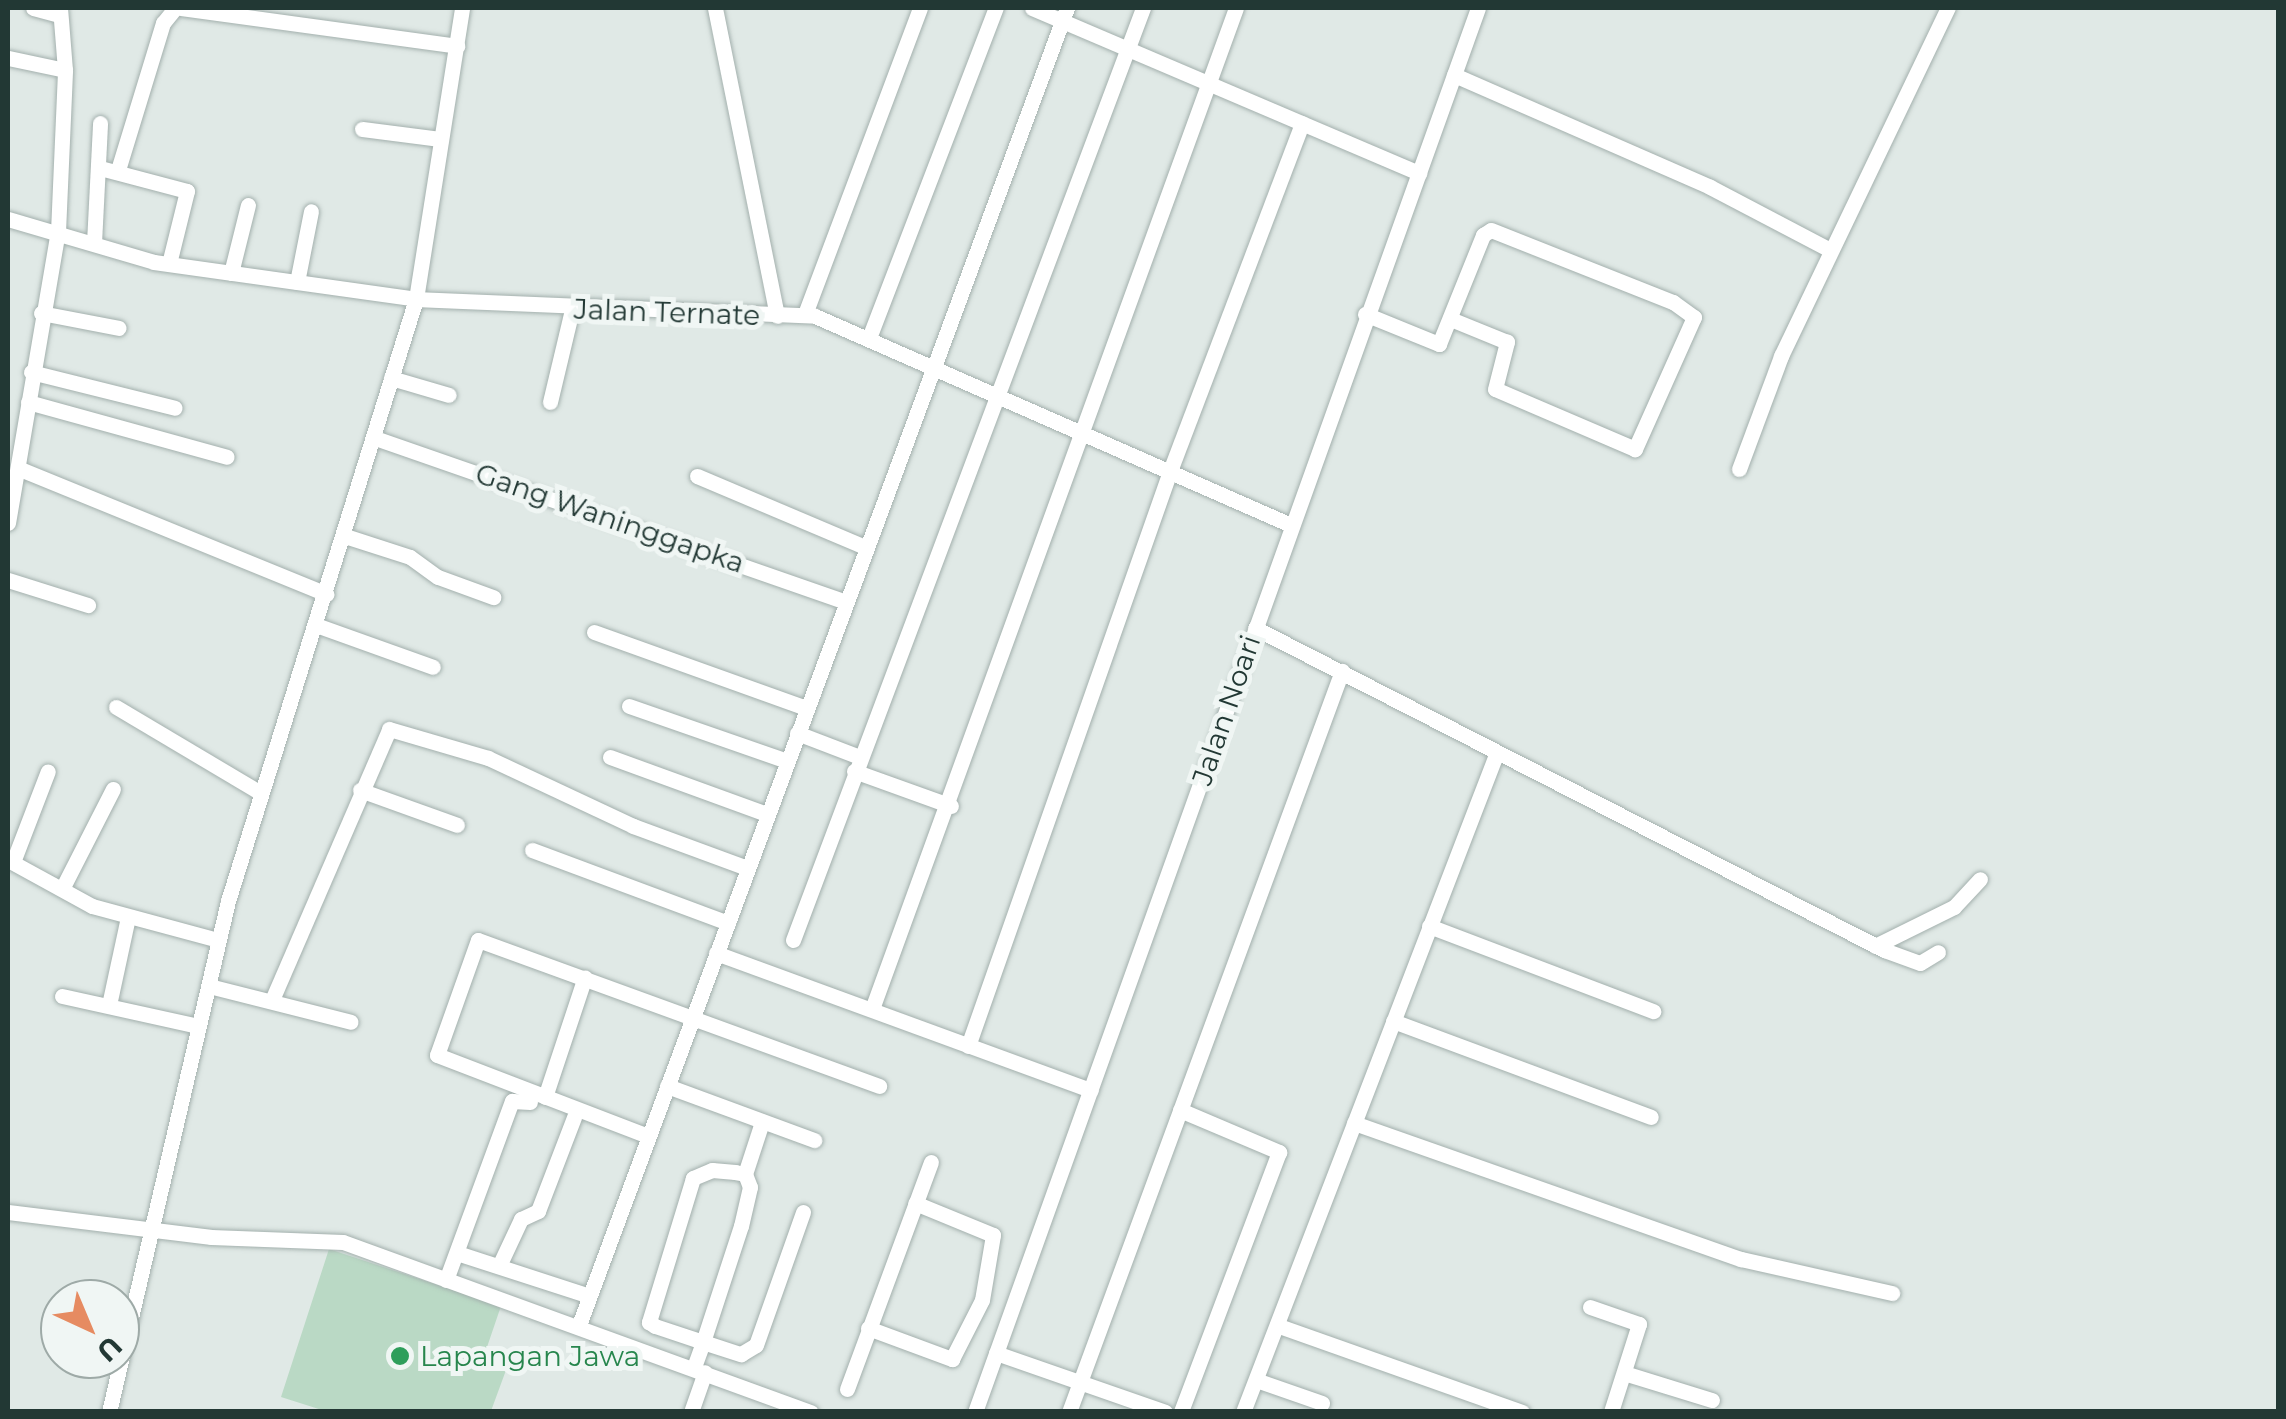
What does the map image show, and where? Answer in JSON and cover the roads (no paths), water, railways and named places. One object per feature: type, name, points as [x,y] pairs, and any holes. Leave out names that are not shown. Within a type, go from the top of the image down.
[{"type":"street","points":[[8,516],[20,469],[31,372],[58,232],[65,70],[60,11],[33,8]]},
{"type":"street","points":[[118,170],[162,22],[178,8],[258,12],[457,46]]},
{"type":"street","points":[[109,1412],[155,1230],[218,940],[259,792],[345,536],[416,299],[462,8]]},
{"type":"street","points":[[715,8],[776,316]]},
{"type":"street","points":[[806,314],[920,8]]},
{"type":"street","points":[[869,338],[996,8]]},
{"type":"street","points":[[1032,8],[1065,14],[1128,49],[1419,173]]},
{"type":"street","points":[[793,940],[1143,8]]},
{"type":"street","points":[[872,1010],[951,806],[1081,433],[1236,8]]},
{"type":"street","name":"Jalan Noari","points":[[974,1412],[1478,8]]},
{"type":"street","points":[[1738,469],[1830,250],[1948,8]]},
{"type":"street","points":[[579,1325],[844,601],[1065,14]]},
{"type":"street","points":[[8,58],[65,70]]},
{"type":"street","points":[[1454,75],[1710,187],[1830,250]]},
{"type":"street","points":[[94,243],[100,123]]},
{"type":"street","points":[[968,1046],[1170,471],[1302,123]]},
{"type":"street","points":[[362,129],[440,139]]},
{"type":"street","points":[[100,168],[187,190],[169,264]]},
{"type":"street","points":[[231,272],[248,205]]},
{"type":"street","points":[[297,282],[312,211]]},
{"type":"street","name":"Jalan Ternate","points":[[8,219],[169,264],[416,299],[572,310],[806,314],[869,338],[1291,525]]},
{"type":"street","points":[[1365,314],[1437,345],[1453,320],[1483,235],[1491,230],[1673,302],[1694,317],[1635,449],[1495,389],[1506,340],[1453,320]]},
{"type":"street","points":[[550,402],[572,310]]},
{"type":"street","points":[[41,313],[118,328]]},
{"type":"street","points":[[31,372],[175,408]]},
{"type":"street","points":[[392,378],[449,395]]},
{"type":"street","points":[[28,402],[228,457]]},
{"type":"street","name":"Gang Waninggapka","points":[[375,438],[844,601]]},
{"type":"street","points":[[20,469],[326,594]]},
{"type":"street","points":[[697,476],[865,547]]},
{"type":"street","points":[[345,536],[410,556],[438,576],[493,598]]},
{"type":"street","points":[[8,580],[88,605]]},
{"type":"street","points":[[316,625],[433,667]]},
{"type":"street","points":[[1255,628],[1876,946],[1914,963],[1938,952]]},
{"type":"street","points":[[594,632],[806,708]]},
{"type":"street","points":[[1070,1412],[1076,1380],[1342,671]]},
{"type":"street","points":[[629,706],[787,760]]},
{"type":"street","points":[[116,707],[259,792]]},
{"type":"street","points":[[272,1000],[382,736],[396,730],[488,758],[634,826],[748,868]]},
{"type":"street","points":[[797,733],[951,806]]},
{"type":"street","points":[[1243,1412],[1497,752]]},
{"type":"street","points":[[610,757],[767,814]]},
{"type":"street","points":[[48,771],[10,861],[92,906],[218,940]]},
{"type":"street","points":[[63,887],[113,789]]},
{"type":"street","points":[[360,790],[456,826]]},
{"type":"street","points":[[532,850],[728,922]]},
{"type":"street","points":[[1876,946],[1954,907],[1980,879]]},
{"type":"street","points":[[109,1004],[128,917]]},
{"type":"street","points":[[1429,926],[1653,1011]]},
{"type":"street","points":[[646,1140],[440,1057],[436,1048],[478,940],[879,1086]]},
{"type":"street","points":[[716,953],[1092,1090]]},
{"type":"street","points":[[545,1097],[585,977]]},
{"type":"street","points":[[209,986],[352,1022]]},
{"type":"street","points":[[62,996],[200,1026]]},
{"type":"street","points":[[1393,1021],[1651,1117]]},
{"type":"street","points":[[667,1086],[814,1140]]},
{"type":"street","points":[[447,1277],[514,1098],[646,1140]]},
{"type":"street","points":[[1180,1110],[1280,1152],[1180,1412]]},
{"type":"street","points":[[499,1266],[521,1220],[538,1211],[574,1117]]},
{"type":"street","points":[[691,1412],[703,1342],[747,1205],[745,1174],[762,1122]]},
{"type":"street","points":[[1354,1123],[1742,1259],[1892,1292]]},
{"type":"street","points":[[847,1389],[931,1162]]},
{"type":"street","points":[[745,1174],[712,1170],[693,1178],[650,1314],[652,1324],[742,1354],[752,1351],[803,1212]]},
{"type":"street","points":[[868,1328],[952,1359],[982,1300],[994,1235],[915,1202]]},
{"type":"street","points":[[8,1212],[257,1241],[330,1239],[447,1277],[811,1412]]},
{"type":"street","points":[[456,1256],[589,1296]]},
{"type":"street","points":[[982,1300],[1012,1310]]},
{"type":"street","points":[[1590,1307],[1640,1324],[1611,1412]]},
{"type":"street","points":[[1279,1326],[1522,1412]]},
{"type":"street","points":[[996,1353],[1165,1412]]},
{"type":"street","points":[[1624,1373],[1712,1400]]},
{"type":"street","points":[[1256,1380],[1322,1403]]},
{"type":"place","name":"Lapangan Jawa","points":[[400,1356]]}]
